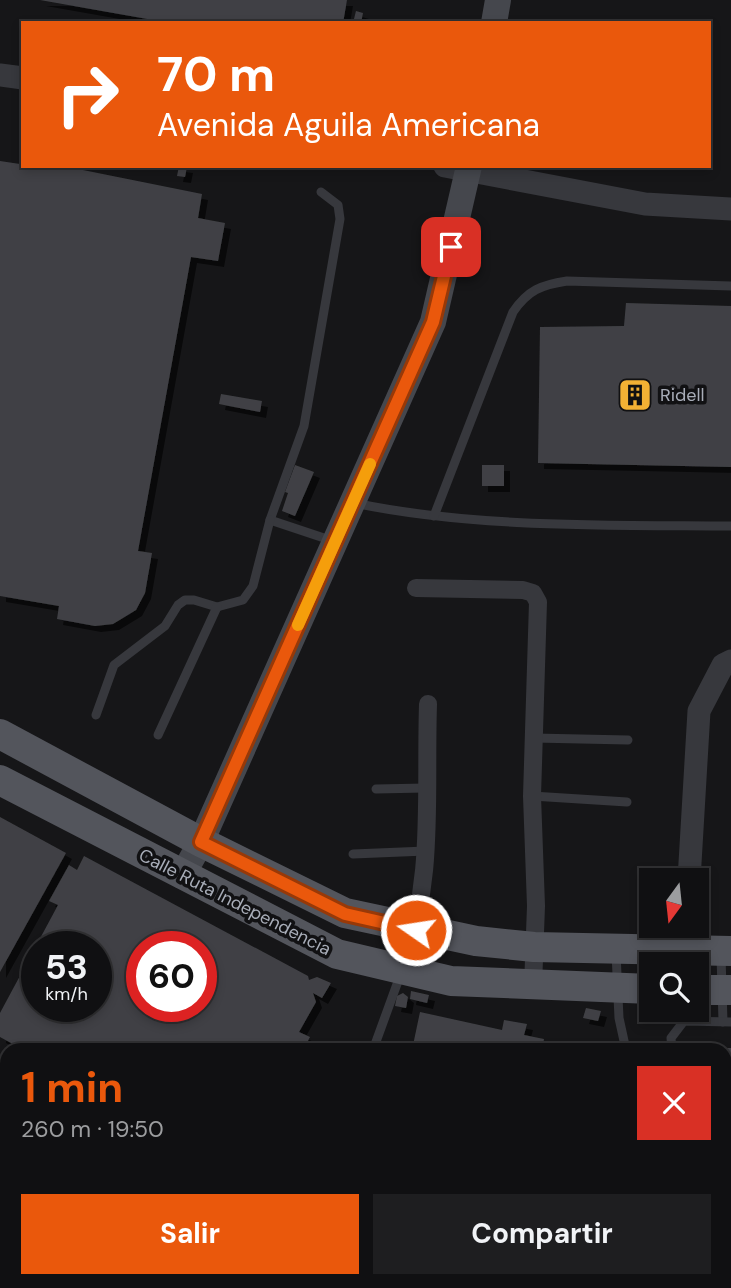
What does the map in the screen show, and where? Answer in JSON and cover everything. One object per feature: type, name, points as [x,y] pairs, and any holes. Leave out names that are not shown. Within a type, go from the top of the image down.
[{"type":"main road","points":[[494,21],[498,0]]},
{"type":"main road","points":[[182,876],[201,842],[433,322],[461,168]]},
{"type":"main road","points":[[0,734],[201,842],[345,914],[416,930],[534,947],[686,947],[726,951]]},
{"type":"main road","name":"Calle Ruta Independencia","points":[[0,780],[337,954],[452,981],[639,989]]},
{"type":"street","points":[[0,75],[21,79]]},
{"type":"street","points":[[461,168],[645,204],[731,209]]},
{"type":"street","points":[[416,588],[533,593],[538,602],[533,796],[537,906],[533,986]]},
{"type":"street","points":[[691,868],[699,711],[723,665],[731,661]]},
{"type":"street","points":[[402,971],[416,930],[428,851],[425,788],[428,704]]},
{"type":"lane","points":[[96,715],[114,665],[165,626],[178,605],[185,600],[194,600],[217,607],[243,600],[253,586],[270,520],[304,426],[340,219],[338,205],[321,192]]},
{"type":"lane","points":[[434,516],[513,312],[525,295],[541,285],[567,281],[731,286]]},
{"type":"lane","points":[[353,502],[408,514],[434,516],[621,526],[731,526]]},
{"type":"lane","points":[[270,520],[335,541]]},
{"type":"lane","points":[[158,735],[217,607]]},
{"type":"lane","points":[[534,738],[628,740]]},
{"type":"lane","points":[[376,789],[425,788]]},
{"type":"lane","points":[[533,796],[627,802]]},
{"type":"lane","points":[[354,854],[428,851]]},
{"type":"lane","points":[[616,948],[619,1017],[625,1043]]},
{"type":"lane","points":[[709,1022],[727,1022],[716,989],[726,951]]},
{"type":"lane","points":[[376,1043],[402,971]]},
{"type":"lane","points":[[671,1043],[671,1038],[683,1022]]},
{"type":"building","points":[[40,0],[347,0],[343,21],[159,21]]},
{"type":"building","points":[[356,11],[363,13],[361,21],[354,21]]},
{"type":"building","points":[[0,161],[21,164],[21,168],[73,168],[202,194],[198,218],[225,223],[218,261],[191,257],[138,551],[152,553],[145,593],[136,610],[113,624],[95,626],[57,619],[59,606],[0,596]]},
{"type":"building","points":[[179,168],[187,168],[185,177],[177,176]]},
{"type":"building","name":"Ridell","points":[[626,303],[731,306],[731,467],[538,463],[540,327],[624,326]]},
{"type":"building","points":[[221,394],[262,401],[260,412],[219,404]]},
{"type":"building","points":[[295,465],[314,472],[295,516],[282,511],[288,493],[285,492]]},
{"type":"building","points":[[482,465],[504,465],[504,486],[482,486]]},
{"type":"building","points":[[0,817],[66,853],[0,972]]},
{"type":"building","points":[[84,856],[308,976],[309,980],[317,977],[331,983],[322,998],[313,993],[316,1002],[299,1032],[310,1037],[307,1043],[11,1043],[0,1037],[0,1013],[21,974],[21,1022],[112,1022],[112,931],[44,931],[58,905],[49,901],[69,865],[77,870]]},
{"type":"building","points":[[411,991],[429,995],[427,1003],[410,999]]},
{"type":"building","points":[[403,993],[408,997],[406,1008],[395,1006],[397,996]]},
{"type":"building","points":[[586,1008],[601,1011],[598,1021],[583,1018]]},
{"type":"building","points":[[420,1012],[502,1030],[504,1020],[527,1024],[524,1035],[544,1039],[543,1043],[413,1043]]},
{"type":"slow traffic","points":[[298,625],[370,464]]},
{"type":"place","name":"Ridell","points":[[635,395]]},
{"type":"route","points":[[416,930],[345,914],[201,842],[433,322],[451,247]]}]
